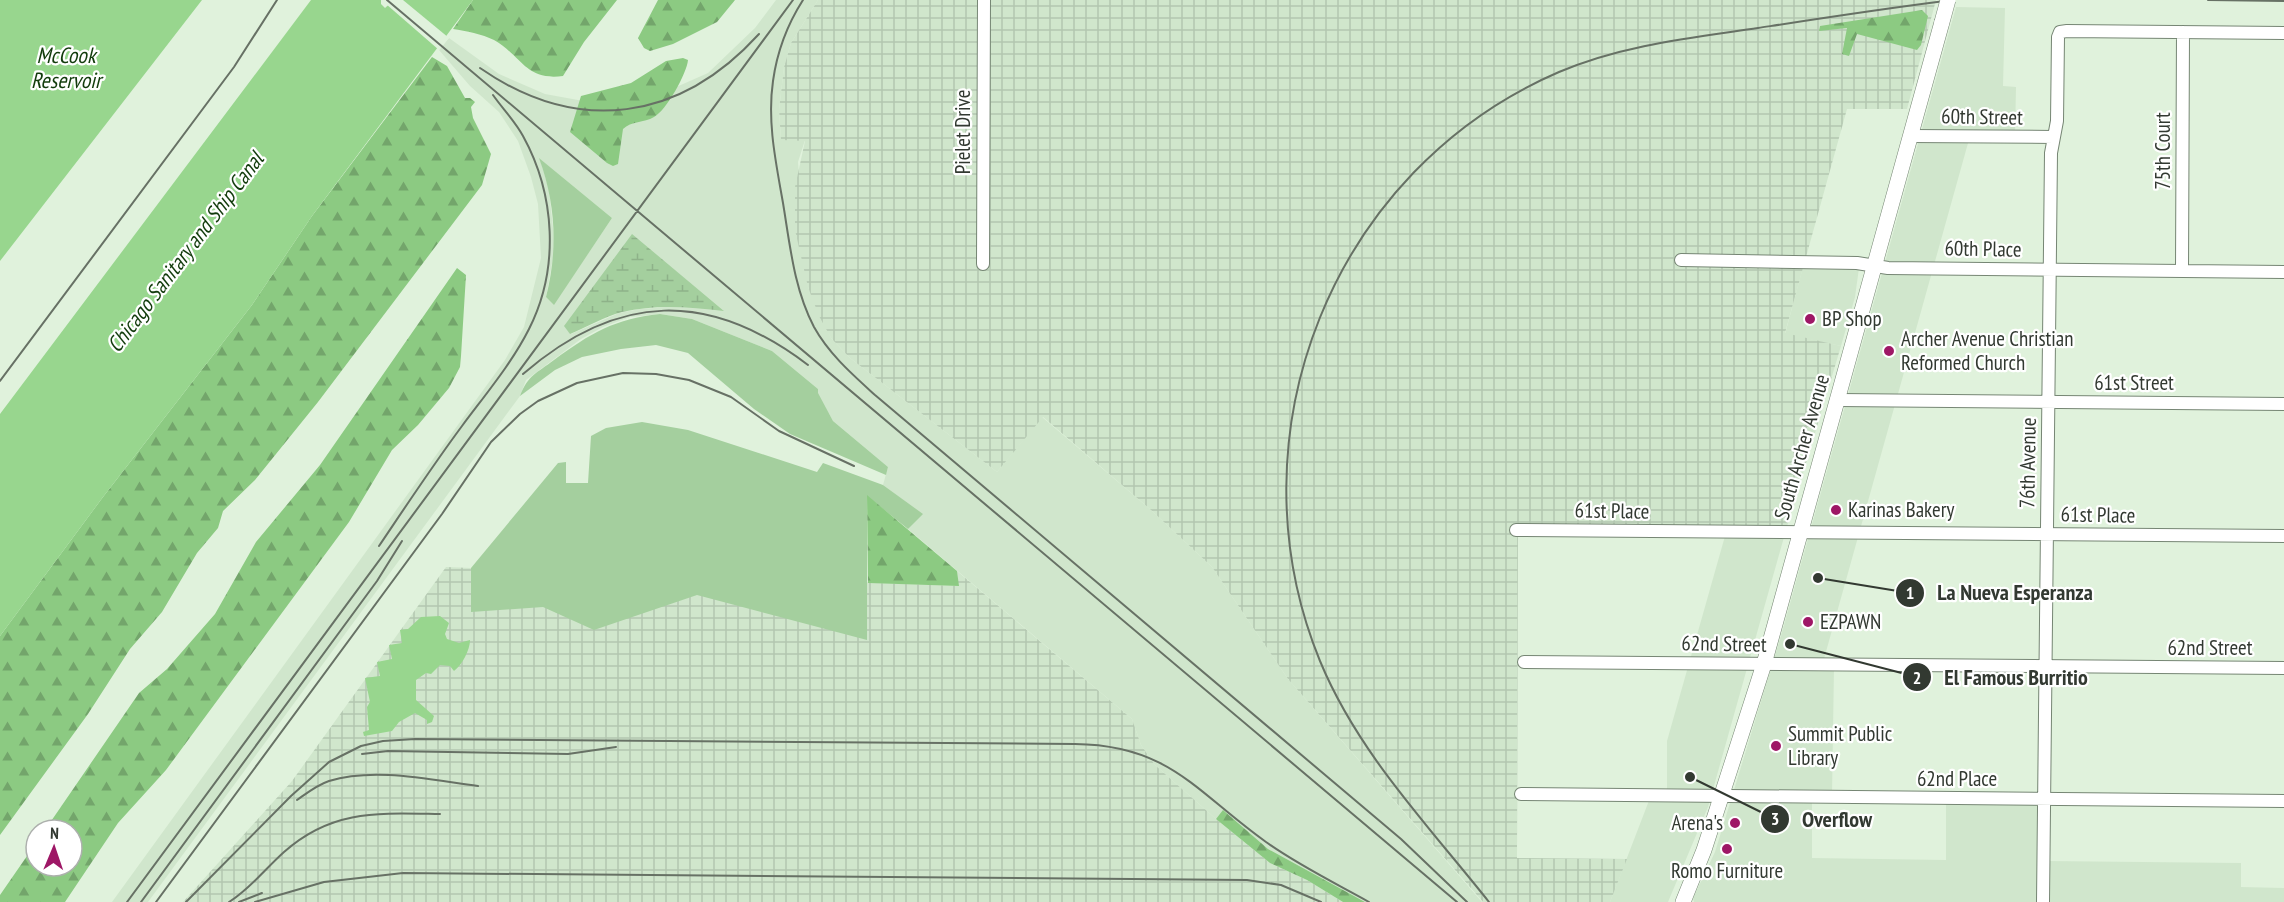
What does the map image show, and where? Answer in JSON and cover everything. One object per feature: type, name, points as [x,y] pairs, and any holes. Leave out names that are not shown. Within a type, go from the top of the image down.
[{"type":"main road","name":"South Archer Avenue","points":[[1683,902],[1702,856],[1764,664],[1948,0]]},
{"type":"street","name":"Pielet Drive","points":[[983,264],[984,0]]},
{"type":"street","name":"76th Avenue","points":[[2043,902],[2051,153],[2057,121],[2058,37],[2060,32],[2067,31],[2183,32]]},
{"type":"street","points":[[2183,32],[2284,33]]},
{"type":"street","name":"75th Court","points":[[2182,270],[2183,32]]},
{"type":"street","name":"60th Street","points":[[1910,136],[2054,137]]},
{"type":"street","name":"60th Place","points":[[1681,260],[2050,270],[2284,272]]},
{"type":"street","name":"61st Street","points":[[1839,400],[2284,404]]},
{"type":"street","name":"61st Place","points":[[1516,530],[2284,536]]},
{"type":"street","name":"62nd Street","points":[[1524,662],[2284,668]]},
{"type":"street","name":"62nd Place","points":[[1521,794],[2284,801]]},
{"type":"shaded area","points":[[776,0],[818,0],[791,43],[784,67],[779,110],[781,140],[805,140],[798,162],[808,287],[831,338],[850,358],[997,472],[1042,417],[1151,510],[1212,567],[1288,679],[1482,902],[1365,902],[1268,849],[1224,811],[1216,819],[1155,765],[1141,745],[1132,719],[908,529],[922,514],[883,485],[888,467],[833,421],[817,393],[818,389],[772,351],[692,319],[660,314],[630,317],[603,327],[581,339],[526,380],[520,396],[148,902],[112,902],[505,360],[524,327],[541,258],[538,204],[531,177],[518,141],[499,112],[470,86],[439,50],[449,38],[499,74],[545,94],[589,102],[674,88],[708,73],[755,28]],"holes":[[[540,159],[612,218],[554,304],[546,297],[555,247],[549,190]],[[632,235],[723,310],[683,306],[640,309],[619,313],[571,334]]]},
{"type":"shaded area","points":[[818,0],[1936,0],[1907,109],[1847,109],[1785,333],[1841,346],[1786,530],[1518,527],[1517,858],[1627,859],[1610,902],[1483,902],[1288,679],[1212,567],[1151,510],[1043,417],[997,472],[850,358],[831,338],[819,316],[808,287],[795,230],[795,187],[805,141],[781,140],[779,110],[784,67],[791,43]]},
{"type":"shaded area","points":[[1956,7],[2005,8],[2003,86],[2016,87],[2015,136],[1970,136],[1822,666],[1834,667],[1832,796],[1812,796],[1812,858],[1946,860],[1946,800],[2046,801],[2045,861],[2241,863],[2241,887],[2284,888],[2284,902],[1694,902],[1693,898],[1715,852],[1781,636]]},
{"type":"shaded area","points":[[1803,267],[1859,268],[1855,297],[1841,346],[1785,334]]},
{"type":"shaded area","points":[[1727,529],[1786,530],[1708,807],[1668,902],[1610,902],[1650,798],[1667,798],[1667,741]]},
{"type":"shaded area","points":[[446,567],[958,586],[957,571],[1132,719],[1141,745],[1155,765],[1216,819],[1270,863],[1307,880],[1343,902],[183,902],[292,781]]},
{"type":"green space","points":[[473,0],[617,0],[584,42],[563,76],[550,77],[532,71],[494,40],[479,34],[453,29]]},
{"type":"green space","points":[[658,0],[735,0],[717,22],[673,44],[650,51],[644,48],[638,38]]},
{"type":"green space","points":[[1922,10],[1928,16],[1921,45],[1917,50],[1857,34],[1849,56],[1842,54],[1847,28],[1819,31],[1820,26]]},
{"type":"green space","points":[[432,57],[447,66],[465,98],[470,98],[475,102],[471,107],[473,118],[491,154],[482,185],[318,402],[255,480],[223,511],[218,528],[197,553],[162,612],[130,649],[88,714],[0,835],[0,636],[103,497],[252,305],[312,216]]},
{"type":"green space","points":[[683,58],[688,60],[684,74],[659,113],[623,129],[618,164],[613,166],[607,163],[570,132],[581,96],[631,83],[666,61]]},
{"type":"green space","points":[[539,158],[612,218],[554,305],[546,297],[554,244],[552,210]]},
{"type":"green space","points":[[632,234],[724,311],[673,307],[635,309],[609,317],[570,334],[564,326]]},
{"type":"green space","points":[[457,268],[466,275],[461,356],[460,367],[449,388],[418,425],[392,450],[349,522],[166,770],[118,823],[84,874],[84,818],[53,818],[139,693],[167,669],[215,614],[256,542],[320,465]]},
{"type":"green space","points":[[660,314],[692,319],[772,351],[818,389],[833,421],[888,467],[886,475],[790,434],[754,409],[688,353],[656,345],[582,357],[555,370],[520,396],[526,383],[534,375],[567,350],[592,335],[616,324]]},
{"type":"green space","points":[[642,422],[688,430],[817,472],[823,463],[883,485],[923,514],[908,529],[867,496],[867,640],[697,595],[594,630],[543,607],[471,612],[471,568],[558,463],[566,462],[566,483],[588,483],[591,436],[606,428]]},
{"type":"green space","points":[[867,495],[957,571],[959,586],[868,583]]},
{"type":"green space","points":[[1223,810],[1268,849],[1365,902],[1343,902],[1307,880],[1270,863],[1216,819]]},
{"type":"green space","points":[[24,860],[24,878],[81,878],[65,902],[0,902],[0,895]]},
{"type":"water","name":"McCook Reservoir","points":[[0,0],[202,0],[0,261]]},
{"type":"water","name":"Chicago Sanitary and Ship Canal","points":[[311,0],[381,0],[385,8],[394,0],[473,0],[312,216],[252,305],[103,497],[0,636],[0,414]]},
{"type":"water","points":[[440,616],[449,623],[445,634],[447,639],[459,643],[470,640],[465,657],[454,671],[450,666],[440,665],[431,674],[426,673],[416,680],[416,700],[434,716],[432,722],[427,724],[427,720],[415,713],[399,722],[392,731],[364,736],[363,732],[369,730],[367,707],[370,702],[365,678],[380,676],[377,662],[392,659],[389,645],[402,643],[400,630],[408,629],[421,617]]},
{"type":"pier","points":[[390,0],[403,0],[449,38],[439,50],[386,4]]},
{"type":"railway","points":[[0,381],[234,67],[277,0]]},
{"type":"railway","points":[[387,0],[1457,902]]},
{"type":"railway","points":[[127,902],[793,0]]},
{"type":"railway","points":[[803,0],[788,29],[777,60],[771,96],[773,142],[797,282],[814,327],[827,346],[875,395],[1401,839],[1467,902]]},
{"type":"railway","points":[[1489,902],[1396,787],[1354,727],[1320,661],[1294,574],[1286,487],[1295,400],[1320,318],[1360,241],[1413,173],[1480,116],[1559,72],[1607,55],[1657,44],[1953,0]]},
{"type":"railway","points":[[2208,0],[2284,1]]},
{"type":"railway","points":[[480,68],[517,90],[554,104],[591,110],[627,109],[662,101],[696,86],[728,63],[759,34]]},
{"type":"railway","points":[[379,546],[515,354],[539,306],[546,281],[550,231],[542,182],[523,136],[493,95]]},
{"type":"railway","points":[[523,374],[558,347],[594,327],[629,315],[664,311],[699,313],[735,323],[771,340],[808,365]]},
{"type":"railway","points":[[156,902],[442,514],[491,442],[520,414],[538,401],[577,383],[623,373],[656,374],[689,380],[731,397],[779,431],[854,466]]},
{"type":"railway","points":[[141,902],[377,581],[402,541]]},
{"type":"railway","points":[[186,902],[291,796],[329,762],[361,746],[383,741],[415,739],[1108,746],[1135,753],[1180,775],[1278,850],[1369,902]]},
{"type":"railway","points":[[362,754],[388,751],[568,754],[616,747]]},
{"type":"railway","points":[[297,800],[329,781],[365,775],[403,776],[478,786]]},
{"type":"railway","points":[[229,902],[251,885],[284,852],[320,828],[357,816],[397,813],[440,814]]},
{"type":"railway","points":[[255,902],[324,882],[403,873],[1247,880],[1281,885],[1321,902]]},
{"type":"railway","points":[[239,902],[262,893]]},
{"type":"place","name":"BP Shop","points":[[1810,319]]},
{"type":"place","name":"Archer Avenue Christian Reformed Church","points":[[1889,351]]},
{"type":"place","name":"Karinas Bakery","points":[[1836,510]]},
{"type":"place","name":"La Nueva Esperanza","points":[[1818,578]]},
{"type":"place","name":"EZPAWN","points":[[1808,622]]},
{"type":"place","name":"El Famous Burritio","points":[[1790,644]]},
{"type":"place","name":"Summit Public Library","points":[[1776,746]]},
{"type":"place","name":"Overflow","points":[[1690,777]]},
{"type":"place","name":"Arena's","points":[[1735,823]]},
{"type":"place","name":"Romo Furniture","points":[[1727,849]]}]
